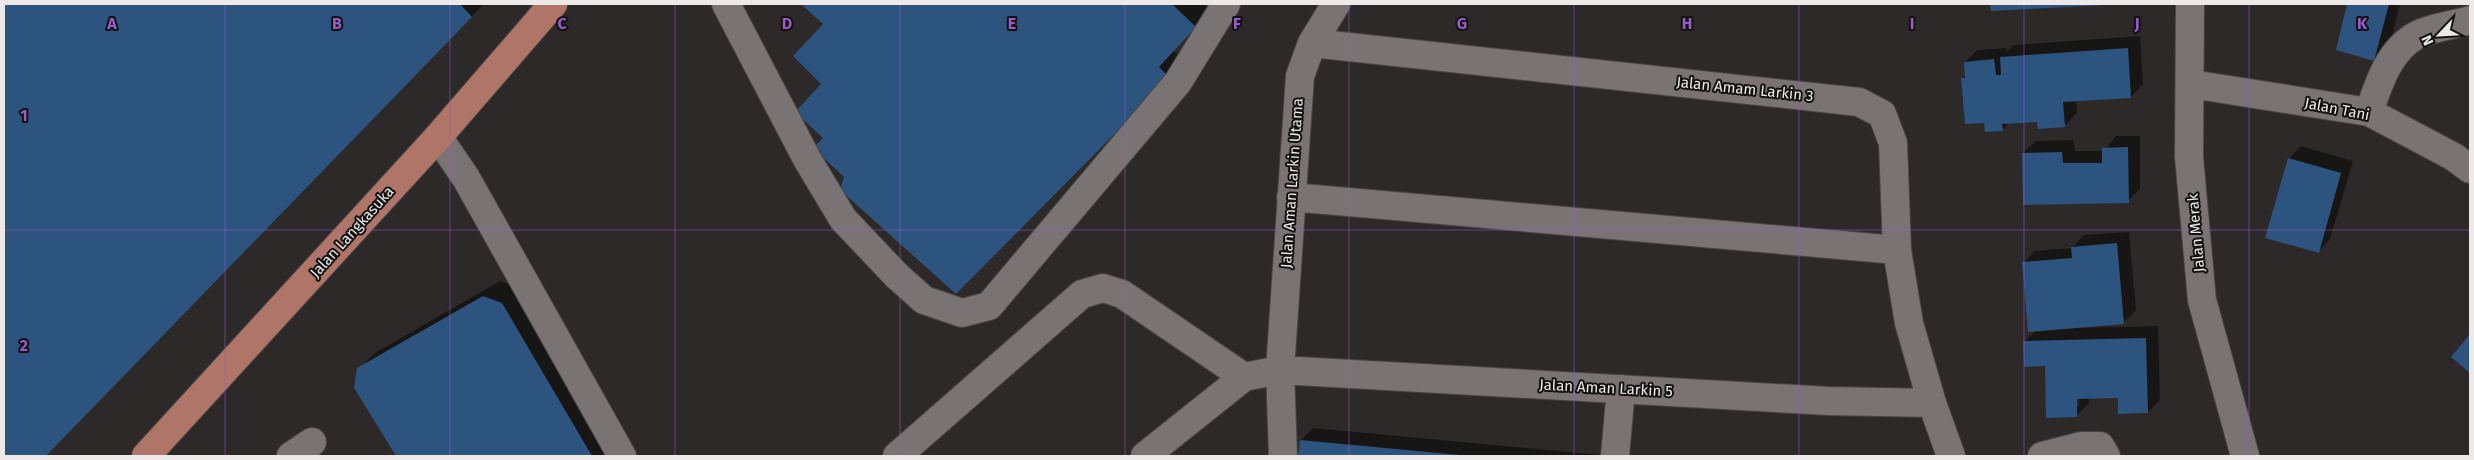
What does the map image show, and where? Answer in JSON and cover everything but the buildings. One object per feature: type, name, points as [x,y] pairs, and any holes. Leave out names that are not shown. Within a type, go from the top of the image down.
[{"type":"main road","name":"Jalan Langkasuka","points":[[146,456],[438,137],[553,4]]},
{"type":"street","points":[[726,4],[807,159],[843,219],[897,276],[924,300],[962,313],[989,306],[1178,82],[1226,4]]},
{"type":"street","name":"Jalan Aman Larkin Utama","points":[[1283,456],[1280,370],[1300,76],[1312,43],[1336,4]]},
{"type":"street","name":"Jalan Merak","points":[[2190,4],[2191,84],[2189,157],[2202,300],[2246,456]]},
{"type":"street","points":[[2369,112],[2381,77],[2402,46],[2419,34],[2470,20]]},
{"type":"street","name":"Jalan Amam Larkin 3","points":[[1312,43],[1859,102],[1882,114],[1893,143],[1897,250],[1909,323],[1932,403],[1951,456]]},
{"type":"street","name":"Jalan Tani","points":[[2191,84],[2369,112],[2454,157],[2470,169]]},
{"type":"street","points":[[438,137],[466,178],[622,456]]},
{"type":"street","points":[[1291,197],[1897,250]]},
{"type":"street","points":[[897,456],[1082,294],[1103,288],[1122,294],[1244,377],[1144,456]]},
{"type":"street","name":"Jalan Aman Larkin 5","points":[[1244,377],[1280,370],[1830,401],[1932,403]]},
{"type":"street","points":[[1615,456],[1621,389]]},
{"type":"street","points":[[2042,456],[2081,446],[2100,446],[2106,456]]}]
